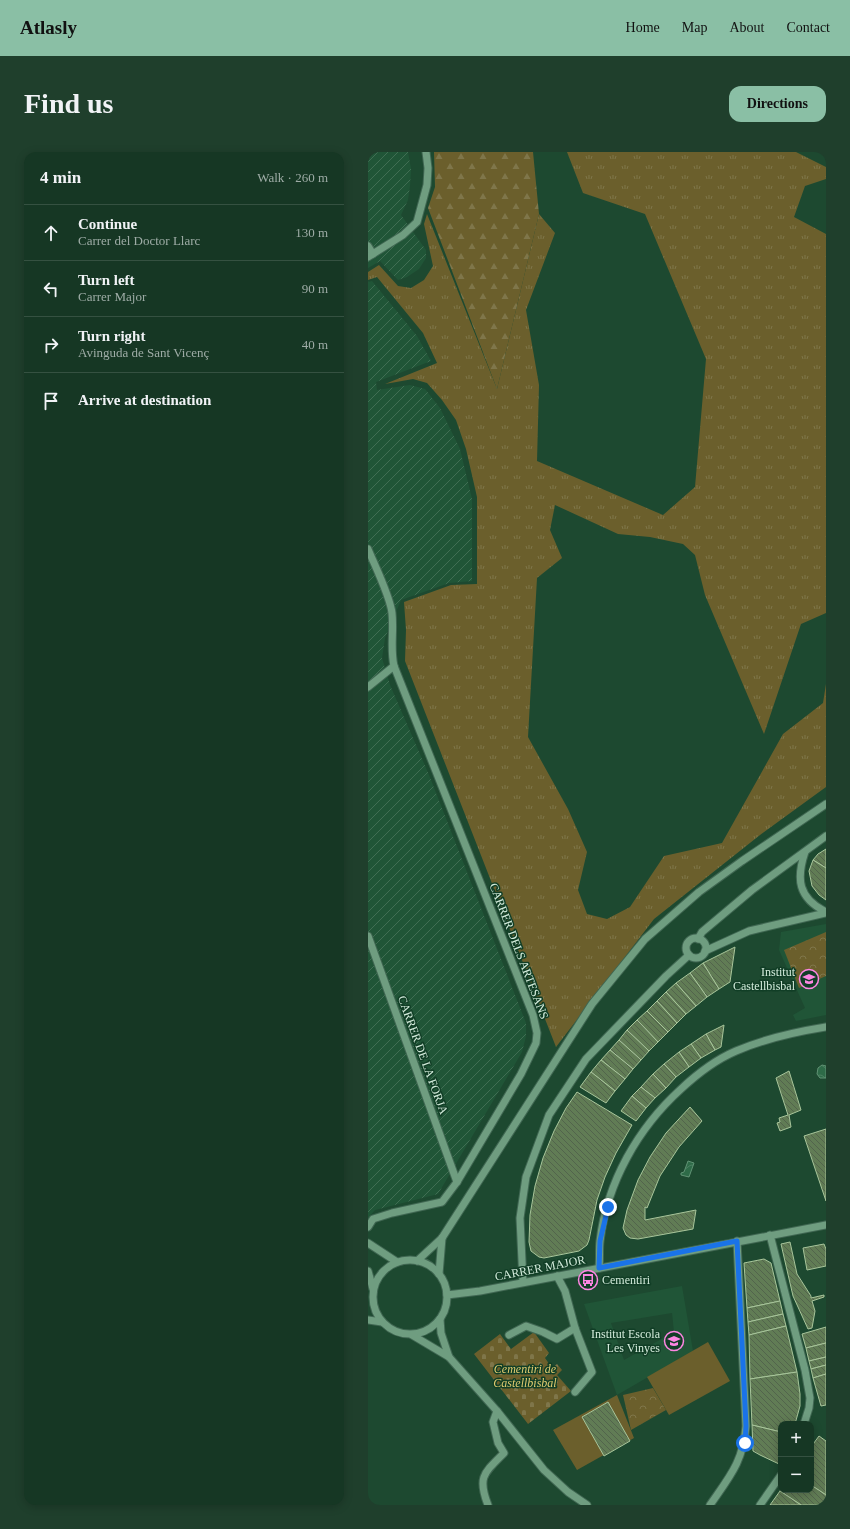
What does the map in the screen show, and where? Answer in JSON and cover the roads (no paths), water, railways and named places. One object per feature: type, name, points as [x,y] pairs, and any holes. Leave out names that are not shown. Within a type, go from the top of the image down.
[{"type":"street","points":[[368,246],[370,256],[403,235],[416,222],[427,185],[428,168],[426,152]]},
{"type":"street","name":"CARRER DELS ARTESANS","points":[[368,549],[390,608],[393,638],[392,656],[394,666],[533,1015],[537,1032],[536,1043],[521,1074],[457,1182],[442,1202],[392,1213],[373,1219],[368,1227]]},
{"type":"street","points":[[368,687],[394,666]]},
{"type":"street","points":[[417,1261],[442,1238],[592,1004],[645,939],[699,892],[826,804]]},
{"type":"street","points":[[826,836],[752,890],[702,932],[698,938],[692,939],[688,943],[686,949],[689,955],[700,957],[705,950],[750,931],[826,912]]},
{"type":"street","points":[[805,852],[799,874],[801,884],[809,901],[826,912]]},
{"type":"street","name":"CARRER DE LA FORJA","points":[[368,936],[457,1182]]},
{"type":"street","points":[[698,938],[703,942],[705,950]]},
{"type":"street","points":[[523,1282],[520,1218],[526,1177],[549,1115],[586,1059],[666,976],[689,955]]},
{"type":"street","points":[[599,1268],[600,1241],[608,1207],[618,1175],[633,1146],[646,1126],[667,1101],[711,1065],[735,1052],[762,1042],[797,1032],[826,1027]]},
{"type":"street","name":"CARRER MAJOR","points":[[447,1295],[480,1291],[826,1225]]},
{"type":"street","points":[[770,1235],[810,1398],[805,1421]]},
{"type":"street","points":[[439,1274],[442,1238]]},
{"type":"street","points":[[710,1505],[739,1462],[745,1437],[746,1426],[737,1241]]},
{"type":"street","points":[[368,1243],[398,1262]]},
{"type":"street","points":[[412,1335],[429,1329],[440,1319],[444,1311],[447,1295],[444,1282],[439,1274],[427,1264],[407,1260],[391,1264],[382,1271],[376,1279],[370,1301],[382,1322],[391,1330],[412,1335],[449,1357],[497,1411],[544,1470],[568,1492],[587,1505]]},
{"type":"street","points":[[368,1271],[373,1289]]},
{"type":"street","points":[[557,1276],[565,1291],[575,1328],[592,1372],[575,1392]]},
{"type":"street","points":[[440,1319],[441,1333],[449,1357]]},
{"type":"street","points":[[368,1320],[382,1322]]},
{"type":"street","points":[[509,1334],[526,1326],[557,1339],[575,1328]]},
{"type":"street","points":[[488,1505],[483,1487],[483,1478],[490,1467],[504,1453],[498,1443],[493,1422],[497,1411]]},
{"type":"street","points":[[760,1505],[778,1479]]},
{"type":"water","points":[[822,1065],[826,1066],[826,1078],[820,1078],[817,1074],[818,1068]]},
{"type":"water","points":[[688,1161],[694,1163],[689,1177],[681,1175],[681,1173],[684,1172]]},
{"type":"place","name":"Institut Castellbisbal","points":[[809,979]]},
{"type":"place","name":"Cementiri","points":[[588,1280]]},
{"type":"place","name":"Institut Escola Les Vinyes","points":[[674,1341]]},
{"type":"park label","name":"Cementiri de Castellbisbal","points":[[525,1376]]}]
